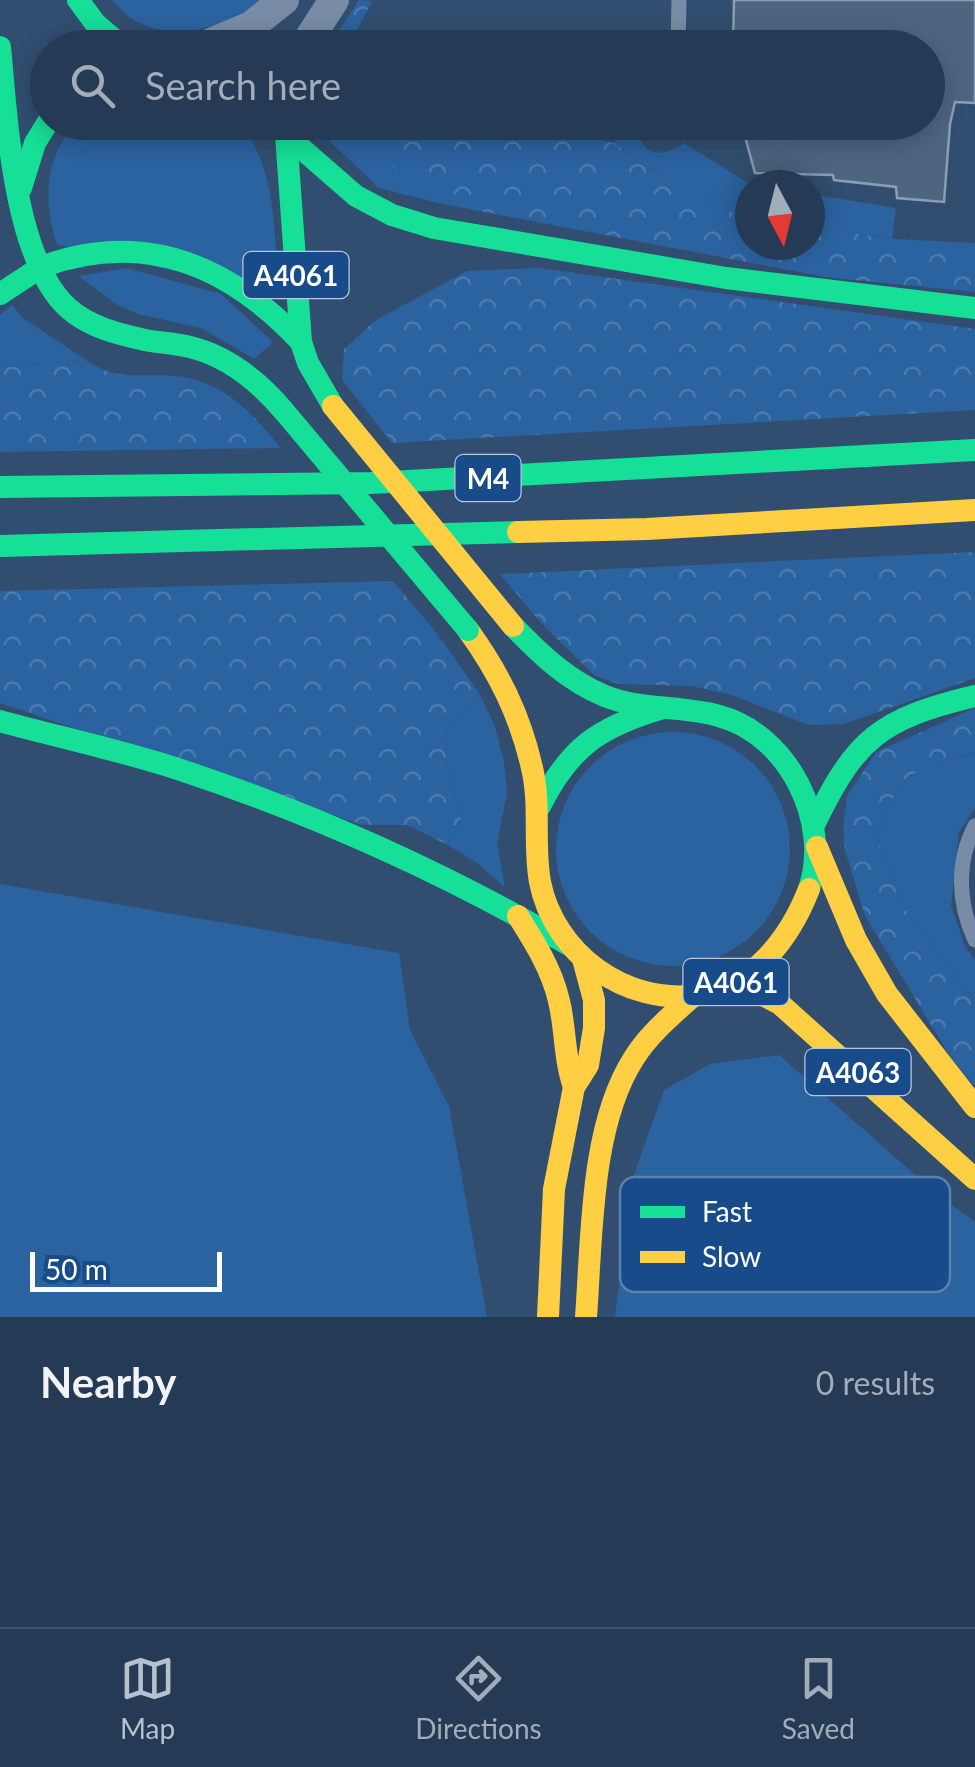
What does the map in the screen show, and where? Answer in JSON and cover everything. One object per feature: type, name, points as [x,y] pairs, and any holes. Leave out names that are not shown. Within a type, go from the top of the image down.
[{"type":"main road","points":[[78,0],[103,30]]},
{"type":"main road","name":"A4061","points":[[0,47],[19,195],[41,267],[62,303],[102,328],[196,348],[234,364],[266,388],[468,630],[502,680],[524,738],[540,806],[538,875],[548,912],[576,952],[594,1000],[588,1065],[574,1087],[554,1189],[548,1317]]},
{"type":"main road","points":[[19,195],[36,140]]},
{"type":"main road","name":"A4061","points":[[284,140],[301,342],[334,406],[513,626],[560,673],[584,688],[621,702],[707,711],[744,725],[775,751],[798,781],[815,837],[806,898],[774,951],[729,987],[692,996],[638,991],[609,978],[576,952]]},
{"type":"main road","points":[[298,140],[356,196],[392,215],[434,228],[726,278],[975,308]]},
{"type":"main road","points":[[0,294],[41,267],[76,254],[155,254],[194,264],[258,299],[301,342]]},
{"type":"main road","name":"M4","points":[[0,486],[371,483],[975,450]]},
{"type":"main road","name":"M4","points":[[0,546],[648,529],[975,510]]},
{"type":"main road","points":[[815,837],[855,752],[882,731],[919,712],[975,696]]},
{"type":"main road","name":"A4061","points":[[540,806],[552,778],[590,736],[665,707]]},
{"type":"main road","points":[[0,721],[198,776],[468,879],[576,952]]},
{"type":"main road","name":"A4063","points":[[815,837],[856,940],[888,994],[975,1107]]},
{"type":"main road","points":[[517,914],[549,970],[562,1014],[564,1062],[574,1087]]},
{"type":"main road","name":"A4063","points":[[729,987],[758,992],[780,1004],[975,1179]]},
{"type":"main road","name":"A4061","points":[[586,1317],[606,1134],[626,1070],[645,1042],[692,996]]},
{"type":"street","points":[[242,30],[284,0]]},
{"type":"street","points":[[313,30],[334,0]]},
{"type":"lane","points":[[678,30],[679,0]]},
{"type":"lane","points":[[975,826],[964,858],[961,900],[975,940]]},
{"type":"lane","points":[[374,846],[402,843]]},
{"type":"green space","points":[[112,0],[264,0],[219,24],[192,30],[152,28],[129,17]]},
{"type":"green space","points":[[359,0],[372,1],[357,30],[339,30]]},
{"type":"green space","points":[[64,140],[251,140],[261,160],[272,204],[279,294],[57,245],[48,197]]},
{"type":"green space","points":[[328,140],[371,140],[438,203],[379,188]]},
{"type":"green space","points":[[369,140],[614,143],[644,166],[698,184],[711,205],[735,214],[735,260],[438,203],[395,169]]},
{"type":"green space","points":[[615,140],[640,140],[656,152],[669,151],[684,143],[735,175],[735,214],[711,205],[697,184],[644,166]]},
{"type":"green space","points":[[825,196],[896,208],[892,239],[825,229]]},
{"type":"green space","points":[[825,229],[892,239],[975,243],[975,292],[825,277],[736,260],[825,260]]},
{"type":"green space","points":[[127,268],[221,294],[273,342],[254,359],[201,328],[138,314],[118,305],[78,276]]},
{"type":"green space","points":[[539,268],[975,329],[975,410],[392,443],[342,380],[344,349],[376,320],[467,271]]},
{"type":"green space","points":[[12,305],[23,318],[86,360],[0,368],[0,315]]},
{"type":"green space","points":[[86,360],[110,372],[183,377],[213,387],[250,413],[281,448],[0,452],[0,368]]},
{"type":"green space","points":[[975,552],[975,678],[844,724],[808,725],[732,695],[692,686],[618,684],[594,675],[541,623],[500,574]]},
{"type":"green space","points":[[393,581],[436,632],[479,693],[448,731],[446,757],[461,820],[448,845],[407,825],[362,825],[0,703],[0,591]]},
{"type":"green space","points":[[479,693],[495,726],[504,762],[507,793],[497,844],[505,888],[477,863],[448,845],[461,820],[446,757],[448,731]]},
{"type":"green space","points":[[975,708],[975,752],[926,766],[900,783],[876,837],[906,910],[975,1001],[975,1087],[950,1056],[865,916],[845,850],[843,826],[847,796],[876,752]]},
{"type":"green space","points":[[673,732],[718,741],[755,767],[781,804],[790,849],[781,894],[755,931],[718,957],[673,966],[628,957],[591,931],[565,894],[556,849],[565,804],[591,767],[628,741]]},
{"type":"green space","points":[[975,752],[975,808],[959,832],[951,906],[966,948],[975,960],[975,1001],[906,910],[876,837],[900,783],[926,766]]},
{"type":"green space","points":[[0,884],[399,953],[410,1030],[449,1106],[487,1317],[0,1317]]},
{"type":"green space","points":[[779,1055],[918,1177],[633,1177],[664,1090],[710,1064]]},
{"type":"green space","points":[[950,1204],[975,1222],[975,1317],[615,1317],[620,1277],[620,1292],[950,1292]]},
{"type":"building","points":[[734,0],[975,0],[975,103],[955,102],[944,202],[897,198],[896,187],[834,180],[833,175],[825,175],[825,170],[754,170],[746,140],[945,140],[945,30],[733,30]]},
{"type":"traffic: fast","points":[[78,0],[103,30]]},
{"type":"traffic: fast","points":[[0,47],[16,185],[35,256],[50,285],[68,308],[94,325],[135,338],[190,347],[230,363],[283,410]]},
{"type":"traffic: fast","points":[[21,188],[37,140]]},
{"type":"traffic: fast","points":[[286,140],[301,342],[308,363],[333,406]]},
{"type":"traffic: fast","points":[[292,140],[356,196],[392,215],[434,228],[726,278],[975,308]]},
{"type":"traffic: fast","points":[[41,267],[79,256],[115,252],[183,261],[244,292],[301,342]]},
{"type":"traffic: fast","points":[[0,294],[41,267]]},
{"type":"traffic: fast","points":[[283,410],[468,630]]},
{"type":"traffic: fast","points":[[0,487],[371,483],[975,450]]},
{"type":"traffic: fast","points":[[0,546],[518,532]]},
{"type":"traffic: fast","points":[[513,626],[567,675],[605,696],[633,704],[719,716],[744,726],[765,741],[784,761],[809,810],[815,863],[809,889]]},
{"type":"traffic: fast","points":[[813,827],[843,773],[874,737],[915,714],[975,696]]},
{"type":"traffic: fast","points":[[540,806],[562,769],[588,742],[620,724],[660,709]]},
{"type":"traffic: fast","points":[[0,721],[156,762],[279,805],[427,870],[569,945]]},
{"type":"traffic: slow","points":[[333,406],[513,626]]},
{"type":"traffic: slow","points":[[518,532],[647,529],[975,510]]},
{"type":"traffic: slow","points":[[468,630],[507,695],[527,749],[536,796],[538,867],[548,908],[560,931],[597,969],[644,992],[671,996],[718,990],[736,982],[767,957],[791,925],[809,889]]},
{"type":"traffic: slow","points":[[817,847],[856,940],[887,994],[975,1107]]},
{"type":"traffic: slow","points":[[518,916],[556,990],[574,1087]]},
{"type":"traffic: slow","points":[[548,1317],[554,1189],[574,1087],[588,1065],[594,1028],[594,1000],[583,959]]},
{"type":"traffic: slow","points":[[729,987],[757,992],[780,1004],[975,1179]]},
{"type":"traffic: slow","points":[[586,1317],[596,1183],[609,1116],[620,1085],[640,1049],[693,996]]}]
